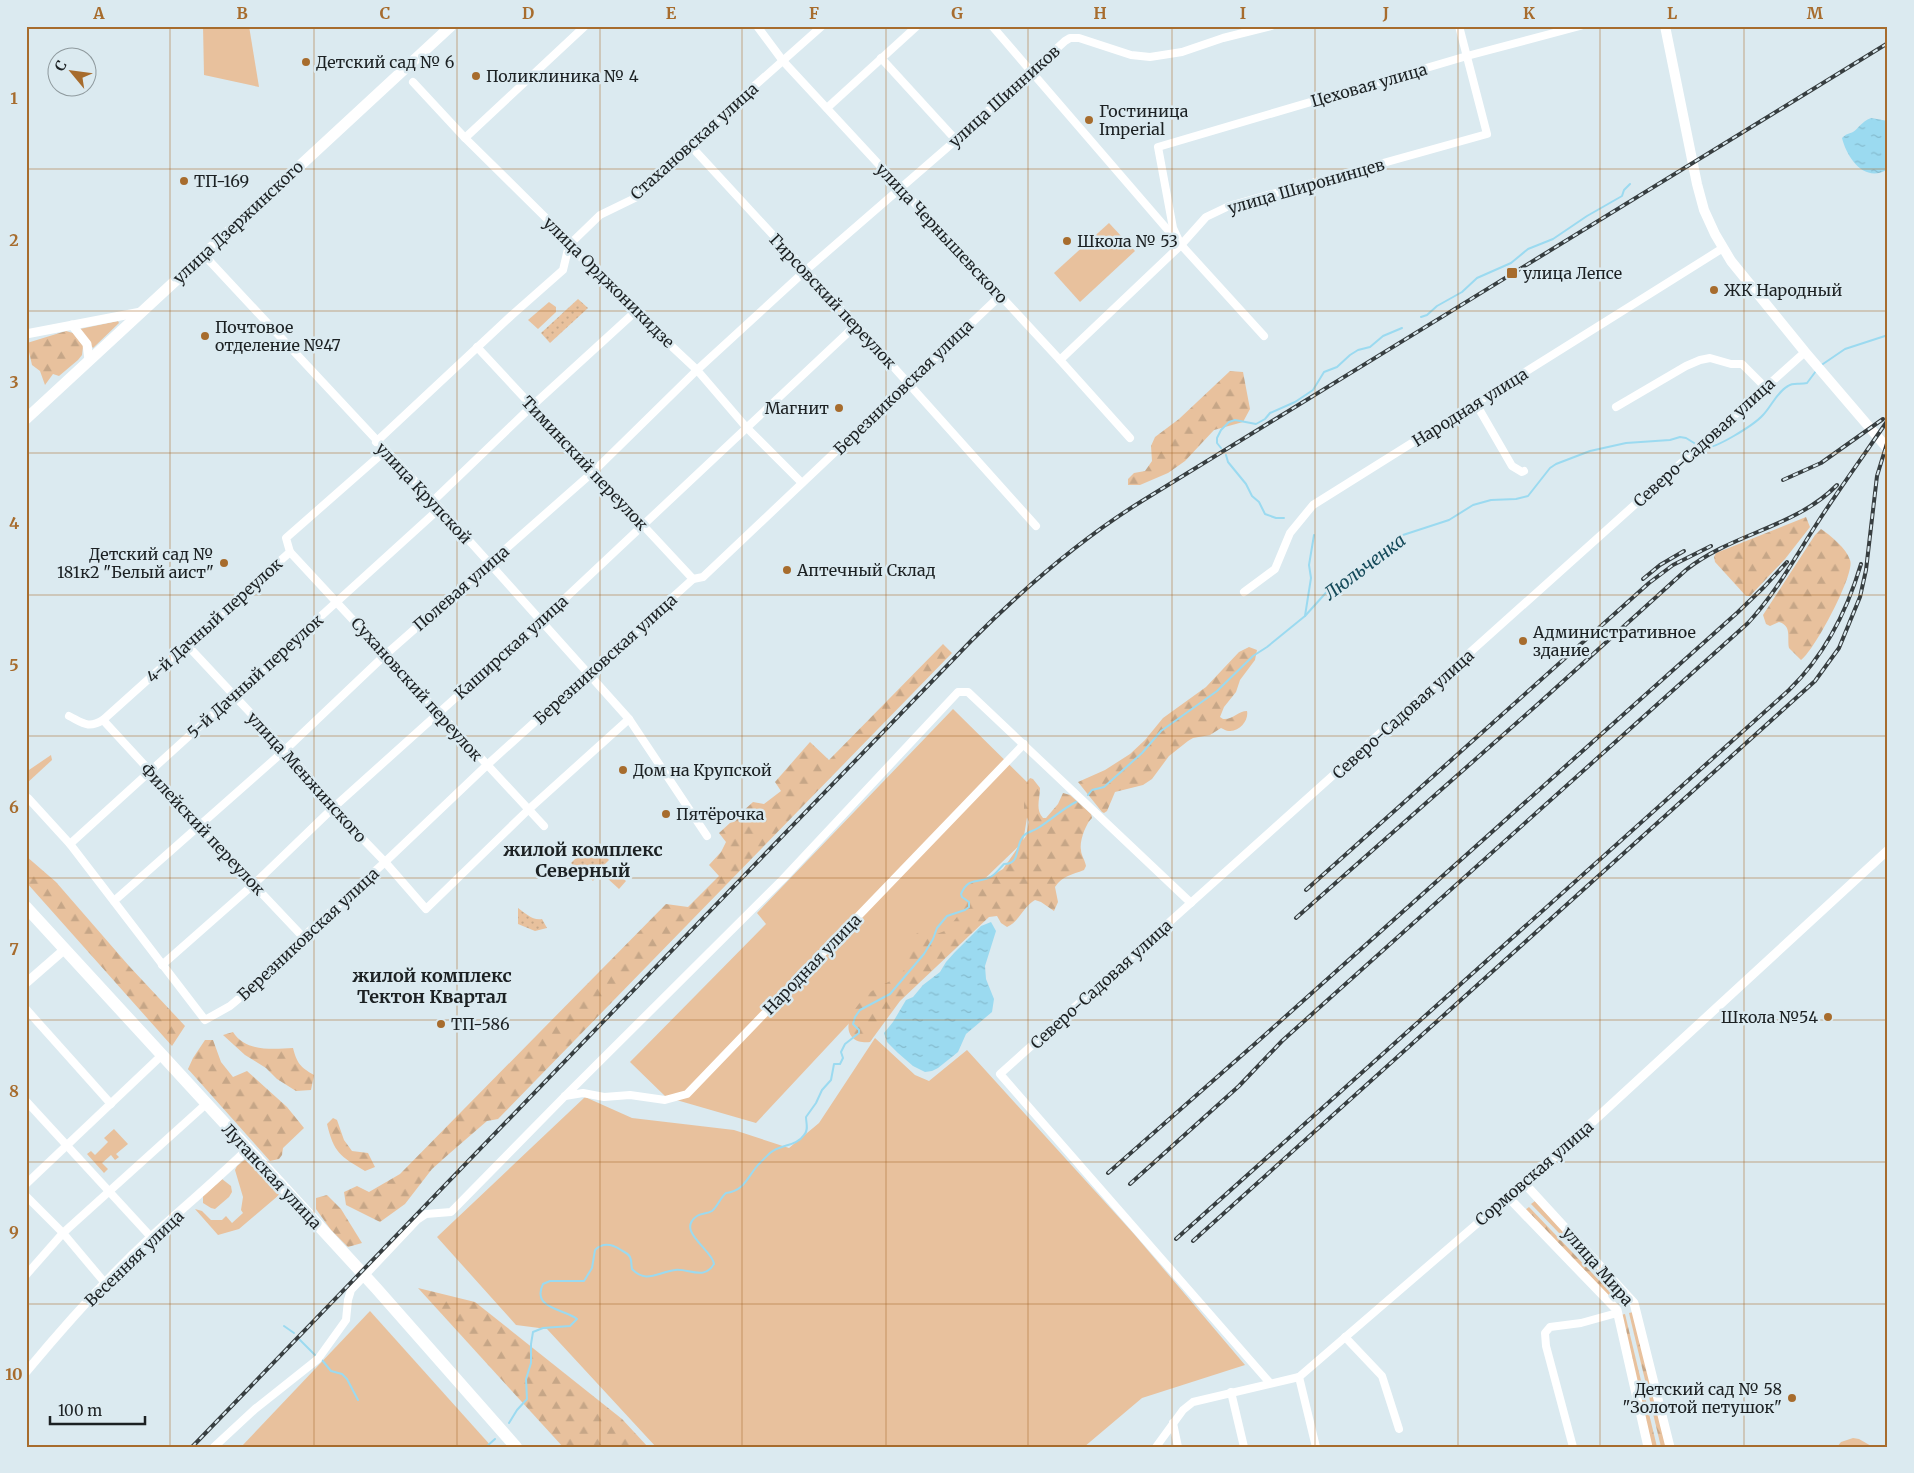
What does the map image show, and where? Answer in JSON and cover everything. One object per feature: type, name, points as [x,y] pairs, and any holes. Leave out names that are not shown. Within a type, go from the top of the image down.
[{"type":"highway","name":"Луганская улица","points":[[26,908],[376,1288],[516,1447]]},
{"type":"main road","name":"улица Дзержинского","points":[[26,419],[451,26]]},
{"type":"main road","points":[[1665,26],[1697,184],[1704,210],[1723,248],[1738,270],[1808,355],[1888,448]]},
{"type":"street","points":[[465,138],[585,26]]},
{"type":"street","name":"улица Чернышевского","points":[[757,26],[783,61],[1001,295],[1130,438]]},
{"type":"street","name":"Стахановская улица","points":[[569,245],[600,215],[635,198],[689,144],[822,26]]},
{"type":"street","points":[[827,108],[917,26]]},
{"type":"street","points":[[992,26],[1181,245],[1264,336]]},
{"type":"street","name":"улица Шинников","points":[[805,272],[1070,38],[1079,38],[1131,55],[1150,57],[1182,52],[1224,38],[1271,26]]},
{"type":"street","points":[[1459,26],[1468,56]]},
{"type":"street","name":"Цеховая улица","points":[[1181,245],[1173,228],[1158,147],[1468,56],[1580,26]]},
{"type":"street","name":"улица Широнинцев","points":[[1060,360],[1181,245],[1206,217],[1229,206],[1487,134],[1468,56]]},
{"type":"street","points":[[881,58],[956,140]]},
{"type":"street","name":"улица Орджоникидзе","points":[[413,82],[569,245],[697,370],[746,427],[802,483]]},
{"type":"street","name":"Гирсовский переулок","points":[[689,144],[908,382],[1036,526]]},
{"type":"street","points":[[376,442],[563,270],[569,245]]},
{"type":"street","name":"Народная улица","points":[[1244,592],[1275,569],[1290,533],[1313,505],[1723,248]]},
{"type":"street","name":"улица Крупской","points":[[203,254],[384,451],[440,508],[629,719],[707,836]]},
{"type":"street","name":"Полевая улица","points":[[114,901],[285,750],[384,656],[593,472],[697,370],[805,272]]},
{"type":"street","name":"Березниковская улица","points":[[162,965],[205,1020],[230,1006],[255,985],[303,937],[588,674],[693,579],[703,577],[1001,295]]},
{"type":"street","points":[[26,334],[141,312]]},
{"type":"street","points":[[433,501],[532,406],[636,312]]},
{"type":"street","points":[[72,325],[88,344],[89,360]]},
{"type":"street","name":"Каширская улица","points":[[162,965],[254,884],[332,808],[437,712],[541,621],[856,325]]},
{"type":"street","name":"Тиминский переулок","points":[[477,348],[693,579]]},
{"type":"street","name":"Северо-Садовая улица","points":[[1270,1383],[1000,1074],[1764,387],[1808,355]]},
{"type":"street","points":[[1616,407],[1686,366],[1705,358],[1730,364],[1742,364],[1764,387]]},
{"type":"street","points":[[1475,402],[1512,466],[1522,472],[1524,471]]},
{"type":"street","name":"4-й Дачный переулок","points":[[103,720],[290,552],[286,538],[384,451]]},
{"type":"street","name":"5-й Дачный переулок","points":[[70,844],[440,508]]},
{"type":"street","name":"Сухановский переулок","points":[[290,552],[337,601],[384,656],[544,826]]},
{"type":"street","name":"улица Менжинского","points":[[187,645],[285,750],[309,777],[332,808],[385,862],[426,909],[528,810]]},
{"type":"street","points":[[214,1447],[255,1409],[318,1359],[346,1320],[351,1290],[409,1227],[426,1214],[451,1212],[782,879],[958,692],[968,692],[1191,903]]},
{"type":"street","points":[[69,716],[94,726],[103,720]]},
{"type":"street","points":[[528,810],[629,719]]},
{"type":"street","name":"Филейский переулок","points":[[103,720],[199,827],[303,937]]},
{"type":"street","name":"Народная улица","points":[[565,1096],[583,1093],[604,1097],[630,1095],[665,1100],[687,1094],[1024,744]]},
{"type":"street","points":[[28,798],[70,844],[162,965]]},
{"type":"street","name":"Сормовская улица","points":[[1156,1447],[1183,1410],[1193,1402],[1299,1377],[1525,1184],[1888,850]]},
{"type":"street","points":[[26,982],[65,949]]},
{"type":"street","points":[[26,1009],[111,1104]]},
{"type":"street","points":[[26,1184],[161,1056]]},
{"type":"street","points":[[26,1101],[151,1237]]},
{"type":"street","points":[[26,1275],[63,1233],[206,1104]]},
{"type":"street","name":"Весенняя улица","points":[[26,1372],[58,1333],[151,1237],[248,1150]]},
{"type":"street","name":"улица Мира","points":[[1525,1184],[1634,1303],[1670,1447]]},
{"type":"street","points":[[26,1196],[63,1233],[105,1283]]},
{"type":"street","name":"улица Мира","points":[[1508,1197],[1617,1310],[1648,1447]]},
{"type":"street","points":[[1573,1447],[1546,1346],[1545,1333],[1550,1328],[1581,1323],[1617,1313]]},
{"type":"street","points":[[1345,1337],[1382,1376],[1399,1429]]},
{"type":"street","points":[[1299,1377],[1316,1447]]},
{"type":"street","points":[[1231,1392],[1244,1447]]},
{"type":"street","points":[[1174,1423],[1178,1447]]},
{"type":"green space","points":[[203,26],[249,26],[259,87],[204,75]]},
{"type":"green space","points":[[1109,223],[1135,251],[1080,302],[1054,273]]},
{"type":"green space","points":[[578,299],[588,308],[550,343],[541,333]]},
{"type":"green space","points":[[549,302],[556,307],[556,312],[538,329],[528,320]]},
{"type":"green space","points":[[118,321],[119,323],[93,348],[80,329]]},
{"type":"green space","points":[[66,331],[73,333],[83,346],[82,355],[59,376],[53,374],[45,385],[40,371],[32,365],[27,343]]},
{"type":"green space","points":[[1230,371],[1243,372],[1250,409],[1243,422],[1214,430],[1185,461],[1168,473],[1140,485],[1128,485],[1128,479],[1134,473],[1145,471],[1152,461],[1151,446],[1155,437],[1179,419]]},
{"type":"green space","points":[[1806,517],[1810,527],[1785,559],[1750,596],[1746,596],[1715,562],[1714,557],[1716,553]]},
{"type":"green space","points":[[1821,529],[1845,551],[1850,560],[1850,568],[1840,596],[1823,629],[1815,643],[1801,660],[1789,648],[1786,626],[1779,622],[1770,626],[1766,624],[1763,615],[1815,535]]},
{"type":"green space","points":[[943,644],[952,653],[498,1119],[487,1121],[450,1153],[432,1169],[405,1204],[380,1222],[346,1205],[344,1192],[357,1186],[369,1192],[400,1174],[666,904],[688,907],[719,876],[709,865],[721,852],[726,842],[719,833],[753,802],[764,804],[781,791],[775,782],[810,742],[829,760]]},
{"type":"green space","points":[[1249,647],[1257,650],[1255,660],[1240,680],[1236,692],[1224,707],[1220,717],[1227,719],[1247,711],[1247,718],[1243,725],[1233,731],[1221,728],[1210,735],[1193,738],[1188,741],[1169,756],[1152,779],[1143,785],[1115,792],[1107,811],[1102,812],[1078,782],[1105,770],[1130,754],[1145,740],[1163,718],[1206,687],[1239,652]]},
{"type":"green space","points":[[953,709],[1032,787],[1023,842],[975,888],[989,910],[855,1017],[756,1123],[666,1097],[630,1062],[766,924],[757,913]]},
{"type":"green space","points":[[51,755],[52,760],[26,784],[26,772]]},
{"type":"green space","points":[[1030,778],[1040,788],[1039,811],[1043,818],[1046,818],[1058,804],[1063,793],[1070,795],[1091,814],[1092,818],[1085,828],[1081,842],[1081,852],[1086,866],[1084,870],[1065,878],[1055,887],[1058,902],[1054,911],[1035,900],[1027,906],[1015,922],[1007,927],[1001,923],[997,916],[989,917],[900,1001],[870,1042],[861,1042],[854,1039],[849,1031],[850,1018],[853,1012],[867,995],[897,977],[908,965],[909,944],[914,935],[921,931],[937,934],[947,930],[963,909],[965,892],[971,882],[991,876],[1003,869],[1026,836],[1029,822],[1024,810],[1024,795]]},
{"type":"green space","points":[[582,844],[593,844],[609,860],[594,875],[596,877],[593,881],[587,875],[585,877],[571,863],[576,858],[572,854]]},
{"type":"green space","points":[[26,856],[56,882],[129,966],[185,1026],[172,1046],[26,882]]},
{"type":"green space","points":[[613,870],[626,881],[619,889],[607,878]]},
{"type":"green space","points":[[518,908],[532,918],[542,919],[547,928],[535,931],[518,924]]},
{"type":"green space","points":[[233,1032],[238,1038],[252,1046],[268,1049],[293,1048],[300,1064],[305,1070],[314,1075],[311,1090],[296,1091],[277,1079],[266,1068],[245,1055],[223,1035]]},
{"type":"green space","points":[[875,1038],[915,1075],[929,1081],[967,1050],[1134,1234],[1245,1365],[1142,1398],[1084,1447],[656,1447],[547,1329],[516,1325],[437,1237],[585,1097],[632,1118],[734,1130],[789,1148],[819,1123]]},
{"type":"green space","points":[[205,1040],[213,1040],[221,1062],[233,1077],[247,1071],[287,1107],[304,1128],[283,1148],[279,1159],[270,1161],[188,1069]]},
{"type":"green space","points":[[333,1118],[337,1120],[344,1140],[352,1151],[368,1153],[375,1167],[365,1171],[339,1153],[332,1141],[327,1124]]},
{"type":"green space","points":[[114,1129],[128,1144],[116,1154],[119,1157],[115,1160],[111,1155],[102,1163],[108,1169],[104,1173],[87,1154],[91,1151],[95,1155],[108,1142],[104,1138]]},
{"type":"green space","points":[[247,1158],[279,1195],[239,1229],[218,1235],[195,1209],[202,1211],[211,1220],[222,1220],[226,1216],[232,1223],[243,1213],[241,1210],[243,1197],[235,1170]]},
{"type":"green space","points":[[222,1179],[231,1186],[232,1192],[215,1209],[211,1208],[203,1203],[203,1196]]},
{"type":"green space","points":[[327,1195],[341,1209],[362,1243],[348,1247],[331,1230],[316,1209],[316,1198]]},
{"type":"green space","points":[[1535,1201],[1620,1291],[1617,1293],[1531,1204]]},
{"type":"green space","points":[[1529,1207],[1614,1296],[1610,1299],[1525,1210]]},
{"type":"green space","points":[[418,1288],[475,1302],[622,1419],[648,1447],[563,1447]]},
{"type":"green space","points":[[370,1311],[492,1447],[241,1447]]},
{"type":"green space","points":[[1633,1312],[1666,1447],[1661,1447],[1629,1313]]},
{"type":"green space","points":[[1625,1314],[1657,1447],[1652,1447],[1621,1315]]},
{"type":"green space","points":[[1853,1438],[1859,1439],[1873,1447],[1837,1447],[1841,1442]]},
{"type":"water","points":[[1871,118],[1888,121],[1888,169],[1880,173],[1872,173],[1858,167],[1844,146],[1842,138]]},
{"type":"water","points":[[991,922],[996,931],[985,966],[986,979],[994,999],[992,1012],[966,1034],[958,1052],[938,1068],[925,1072],[913,1066],[898,1053],[887,1042],[884,1033],[906,1000],[913,997],[923,985],[940,972],[954,953],[981,926]]},
{"type":"waterway","points":[[1421,317],[1462,292],[1477,278],[1511,263],[1528,249],[1553,239],[1587,216],[1622,196],[1624,190],[1630,184]]},
{"type":"waterway","points":[[1221,448],[1217,443],[1217,438],[1221,430],[1229,422],[1235,420],[1256,424],[1265,419],[1270,413],[1295,402],[1313,390],[1324,372],[1337,367],[1358,350],[1370,347],[1383,336],[1402,328]]},
{"type":"waterway","points":[[1820,366],[1845,349],[1888,335]]},
{"type":"waterway","points":[[1703,448],[1716,445],[1751,425],[1763,415],[1784,389],[1792,384],[1807,383],[1816,371]]},
{"type":"waterway","name":"Люльченка","points":[[1088,795],[1092,790],[1104,787],[1142,753],[1161,731],[1217,691],[1253,656],[1305,616],[1332,586],[1371,563],[1389,545],[1403,535],[1449,520],[1473,505],[1491,500],[1516,499],[1528,496],[1550,468],[1590,451],[1626,443],[1670,440],[1680,437],[1686,438],[1699,446]]},
{"type":"waterway","points":[[1226,455],[1228,462],[1246,484],[1252,496],[1259,502],[1265,514],[1276,518],[1284,518]]},
{"type":"waterway","points":[[1305,616],[1311,578],[1309,565],[1314,535]]},
{"type":"waterway","name":"Люльченка","points":[[509,1423],[527,1399],[526,1379],[531,1363],[533,1332],[543,1328],[570,1326],[577,1319],[545,1303],[541,1292],[543,1284],[550,1281],[584,1281],[592,1268],[595,1250],[604,1245],[614,1246],[627,1254],[631,1258],[632,1269],[642,1276],[652,1276],[675,1270],[701,1273],[710,1269],[714,1264],[712,1259],[692,1234],[691,1222],[697,1216],[712,1211],[726,1193],[740,1188],[770,1153],[801,1139],[806,1133],[806,1117],[822,1090],[831,1080],[834,1064],[840,1064],[843,1058],[841,1052],[845,1044],[859,1033],[859,1030],[853,1024],[860,1010],[890,994],[924,954],[937,928],[947,916],[969,907],[969,902],[961,894],[967,884],[987,879],[1004,864],[1013,861],[1025,834],[1038,828],[1076,802]]},
{"type":"waterway","points":[[284,1326],[294,1333]]},
{"type":"waterway","points":[[300,1340],[316,1356]]},
{"type":"waterway","points":[[322,1360],[331,1371],[342,1374],[347,1379],[358,1400]]},
{"type":"waterway","name":"Люльченка","points":[[486,1447],[495,1439]]},
{"type":"railway","points":[[192,1447],[971,641],[1052,566],[1096,532],[1142,501],[1888,43]]},
{"type":"railway","points":[[1783,480],[1821,463],[1883,419]]},
{"type":"railway","points":[[1130,1184],[1239,1086],[1282,1041],[1748,623],[1776,588],[1888,420]]},
{"type":"railway","points":[[1193,1241],[1815,681],[1839,648],[1860,597],[1866,570],[1877,476],[1888,440]]},
{"type":"railway","points":[[1296,918],[1686,570],[1704,557],[1723,547],[1802,511],[1837,485]]},
{"type":"railway","points":[[1306,890],[1649,583],[1673,565],[1711,546]]},
{"type":"railway","points":[[1643,579],[1660,565],[1684,551]]},
{"type":"railway","points":[[1108,1173],[1738,612],[1787,562]]},
{"type":"railway","points":[[1176,1239],[1789,690],[1813,662],[1833,632],[1849,599],[1861,564]]},
{"type":"place","name":"Детский сад № 6","points":[[306,62]]},
{"type":"place","name":"Поликлиника № 4","points":[[476,76]]},
{"type":"place","name":"Гостиница Imperial","points":[[1089,120]]},
{"type":"place","name":"ТП-169","points":[[184,181]]},
{"type":"place","name":"Школа № 53","points":[[1067,241]]},
{"type":"place","name":"улица Лепсе","points":[[1512,273]]},
{"type":"place","name":"ЖК Народный","points":[[1714,290]]},
{"type":"place","name":"Почтовое отделение №47","points":[[205,336]]},
{"type":"place","name":"Магнит","points":[[839,408]]},
{"type":"place","name":"Детский сад № 181к2 \"Белый аист\"","points":[[224,563]]},
{"type":"place","name":"Аптечный Склад","points":[[787,570]]},
{"type":"place","name":"Административное здание","points":[[1523,641]]},
{"type":"place","name":"Дом на Крупской","points":[[623,770]]},
{"type":"place","name":"Пятёрочка","points":[[666,814]]},
{"type":"place","name":"Школа №54","points":[[1828,1017]]},
{"type":"place","name":"ТП-586","points":[[441,1024]]},
{"type":"place","name":"Детский сад № 58 \"Золотой петушок\"","points":[[1792,1398]]},
{"type":"district","name":"жилой комплекс Северный","points":[[583,860]]},
{"type":"district","name":"жилой комплекс Тектон Квартал","points":[[432,986]]}]
